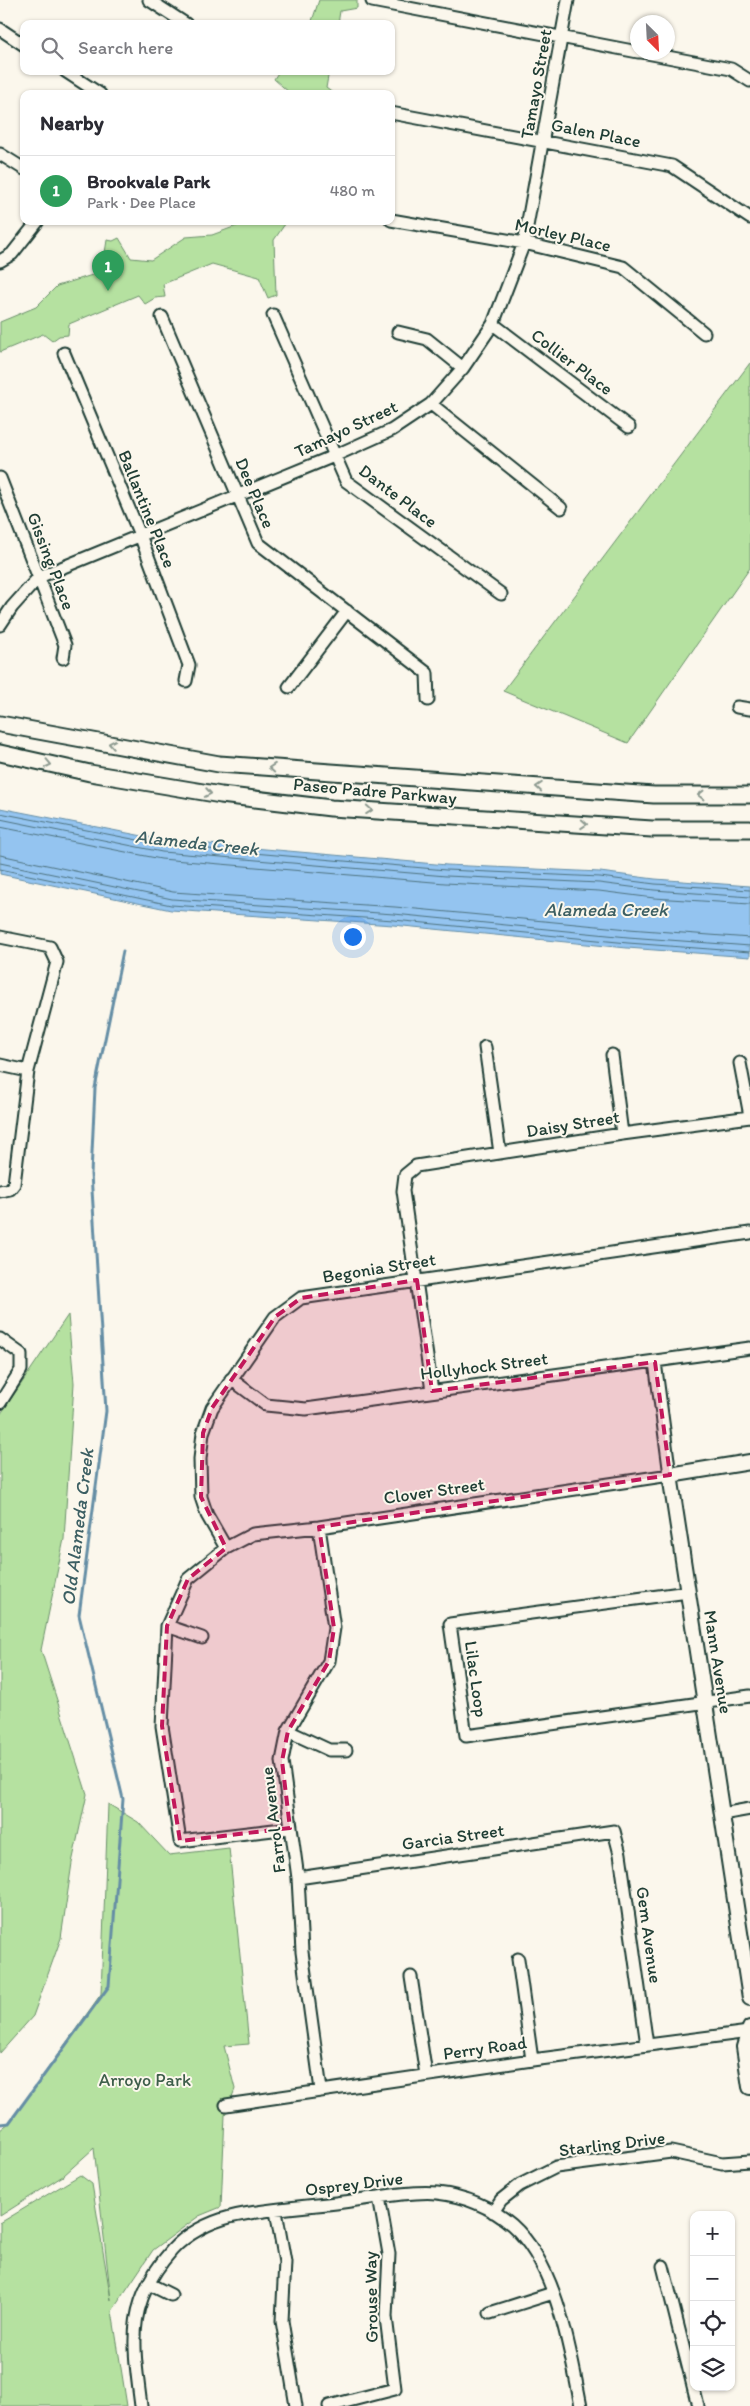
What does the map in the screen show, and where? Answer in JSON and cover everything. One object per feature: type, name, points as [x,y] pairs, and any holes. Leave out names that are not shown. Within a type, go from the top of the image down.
[{"type":"main road","name":"Paseo Padre Parkway","points":[[0,724],[219,764],[654,795],[750,794]]},
{"type":"main road","name":"Paseo Padre Parkway","points":[[0,753],[90,772],[212,793],[331,808],[652,829],[750,829]]},
{"type":"street","points":[[149,0],[180,20]]},
{"type":"street","name":"Tamayo Street","points":[[0,625],[12,607],[39,577],[334,456],[392,430],[431,404],[463,368],[493,324],[524,243],[568,0]]},
{"type":"street","points":[[372,1],[630,50]]},
{"type":"street","points":[[0,30],[20,42]]},
{"type":"street","points":[[675,59],[731,69],[750,81]]},
{"type":"street","points":[[71,75],[94,90]]},
{"type":"street","name":"Galen Place","points":[[395,114],[544,140],[672,166],[750,218]]},
{"type":"street","points":[[0,154],[20,166]]},
{"type":"street","name":"Morley Place","points":[[395,221],[524,243],[623,267],[704,333]]},
{"type":"street","points":[[0,261],[12,254],[35,225]]},
{"type":"street","name":"Dante Place","points":[[273,314],[346,482],[501,594]]},
{"type":"street","name":"Dee Place","points":[[162,317],[258,543],[427,672],[428,700]]},
{"type":"street","name":"Collier Place","points":[[493,324],[629,427]]},
{"type":"street","points":[[398,332],[427,339],[463,368]]},
{"type":"street","name":"Ballantine Place","points":[[64,353],[140,535],[189,665],[186,681]]},
{"type":"street","points":[[431,404],[561,508]]},
{"type":"street","name":"Gissing Place","points":[[0,478],[65,644],[63,658]]},
{"type":"street","points":[[289,687],[347,611]]},
{"type":"street","points":[[737,707],[750,709]]},
{"type":"street","points":[[0,937],[50,947],[57,962],[28,1071],[14,1184],[5,1190]]},
{"type":"street","points":[[485,1047],[500,1153]]},
{"type":"street","points":[[612,1056],[622,1134]]},
{"type":"street","points":[[740,1063],[750,1117]]},
{"type":"street","points":[[0,1065],[28,1071]]},
{"type":"street","name":"Daisy Street","points":[[416,1280],[403,1191],[405,1176],[416,1166],[622,1134],[750,1117]]},
{"type":"street","name":"Begonia Street","points":[[226,1548],[207,1514],[202,1496],[200,1459],[203,1433],[212,1408],[275,1317],[301,1298],[750,1233]]},
{"type":"street","points":[[416,1280],[432,1391]]},
{"type":"street","points":[[0,1339],[21,1354],[21,1370],[0,1403]]},
{"type":"street","name":"Hollyhock Street","points":[[231,1380],[266,1405],[306,1409],[750,1348]]},
{"type":"street","name":"Mann Avenue","points":[[655,1362],[670,1475],[722,1814],[744,1923],[750,1998]]},
{"type":"street","name":"Clover Street","points":[[290,1828],[180,1841],[162,1726],[167,1626],[188,1579],[226,1548],[253,1534],[318,1527],[750,1462]]},
{"type":"street","name":"Farrol Avenue","points":[[318,1527],[334,1628],[329,1661],[288,1731],[282,1761],[298,1878],[302,1952],[321,2090]]},
{"type":"street","name":"Lilac Loop","points":[[688,1592],[450,1624],[466,1736],[705,1703]]},
{"type":"street","points":[[167,1626],[202,1638]]},
{"type":"street","points":[[705,1703],[750,1696]]},
{"type":"street","points":[[288,1731],[329,1750],[346,1750]]},
{"type":"street","points":[[722,1814],[750,1809]]},
{"type":"street","name":"Garcia Street","points":[[298,1878],[614,1832]]},
{"type":"street","name":"Gem Avenue","points":[[614,1832],[620,1854],[647,2045]]},
{"type":"street","points":[[518,1959],[532,2060]]},
{"type":"street","points":[[411,1977],[426,2075]]},
{"type":"street","points":[[750,2030],[744,2047],[750,2087]]},
{"type":"street","name":"Perry Road","points":[[226,2105],[750,2030]]},
{"type":"street","name":"Starling Drive","points":[[493,2212],[501,2200],[520,2185],[556,2167],[671,2152],[722,2163],[750,2161]]},
{"type":"street","name":"Osprey Drive","points":[[141,2406],[133,2346],[136,2313],[149,2284],[172,2250],[192,2234],[230,2217],[434,2193],[462,2197],[493,2212],[513,2226],[532,2249],[553,2293],[572,2359],[581,2406]]},
{"type":"street","name":"Grouse Way","points":[[329,2406],[395,2389],[386,2317],[389,2254],[379,2198]]},
{"type":"street","points":[[276,2211],[285,2262],[282,2321],[296,2406]]},
{"type":"street","points":[[663,2266],[698,2406]]},
{"type":"street","points":[[149,2284],[171,2295]]},
{"type":"street","points":[[490,2313],[553,2293]]},
{"type":"highlighted area","points":[[417,1280],[432,1391],[655,1362],[670,1475],[319,1527],[334,1628],[329,1661],[288,1731],[282,1761],[290,1828],[180,1841],[162,1726],[167,1626],[188,1579],[226,1548],[201,1497],[203,1433],[212,1408],[275,1317],[301,1298]]},
{"type":"green space","points":[[319,0],[357,0],[357,8],[340,11],[339,20],[312,20]]},
{"type":"green space","points":[[276,75],[328,75],[326,88],[329,90],[286,90],[274,79]]},
{"type":"green space","points":[[239,225],[284,225],[274,240],[276,295],[268,298],[259,277],[212,264],[163,284],[165,297],[155,298],[145,304],[138,295],[69,324],[68,335],[59,336],[52,341],[43,334],[0,352],[0,322],[36,307],[57,286],[102,272],[107,240],[113,241],[119,238],[131,258],[151,260],[186,237],[212,235]]},
{"type":"green space","points":[[750,363],[750,568],[628,743],[503,691]]},
{"type":"green space","points":[[68,1315],[74,1383],[64,1539],[41,1650],[87,1794],[72,1863],[61,1938],[33,2016],[0,2053],[0,1415]]},
{"type":"green space","name":"Arroyo Park","points":[[108,1804],[138,1822],[169,1855],[229,1848],[249,2044],[224,2046],[235,2089],[225,2115],[221,2207],[199,2216],[153,2250],[112,2311],[127,2406],[0,2406],[0,2223],[80,2175],[92,2184],[111,2300],[94,2148],[63,2176],[0,2216],[0,2130],[9,2123],[101,1994]]},
{"type":"water","name":"Alameda Creek","points":[[0,808],[163,840],[447,865],[600,872],[655,879],[750,886],[750,957],[627,948],[393,925],[171,910],[0,874]]},
{"type":"waterway","name":"Old Alameda Creek","points":[[0,2124],[9,2123],[109,1986],[123,1799],[79,1615],[106,1411],[91,1174],[95,1088],[123,951]]},
{"type":"place","name":"Brookvale Park","points":[[108,291]]}]
